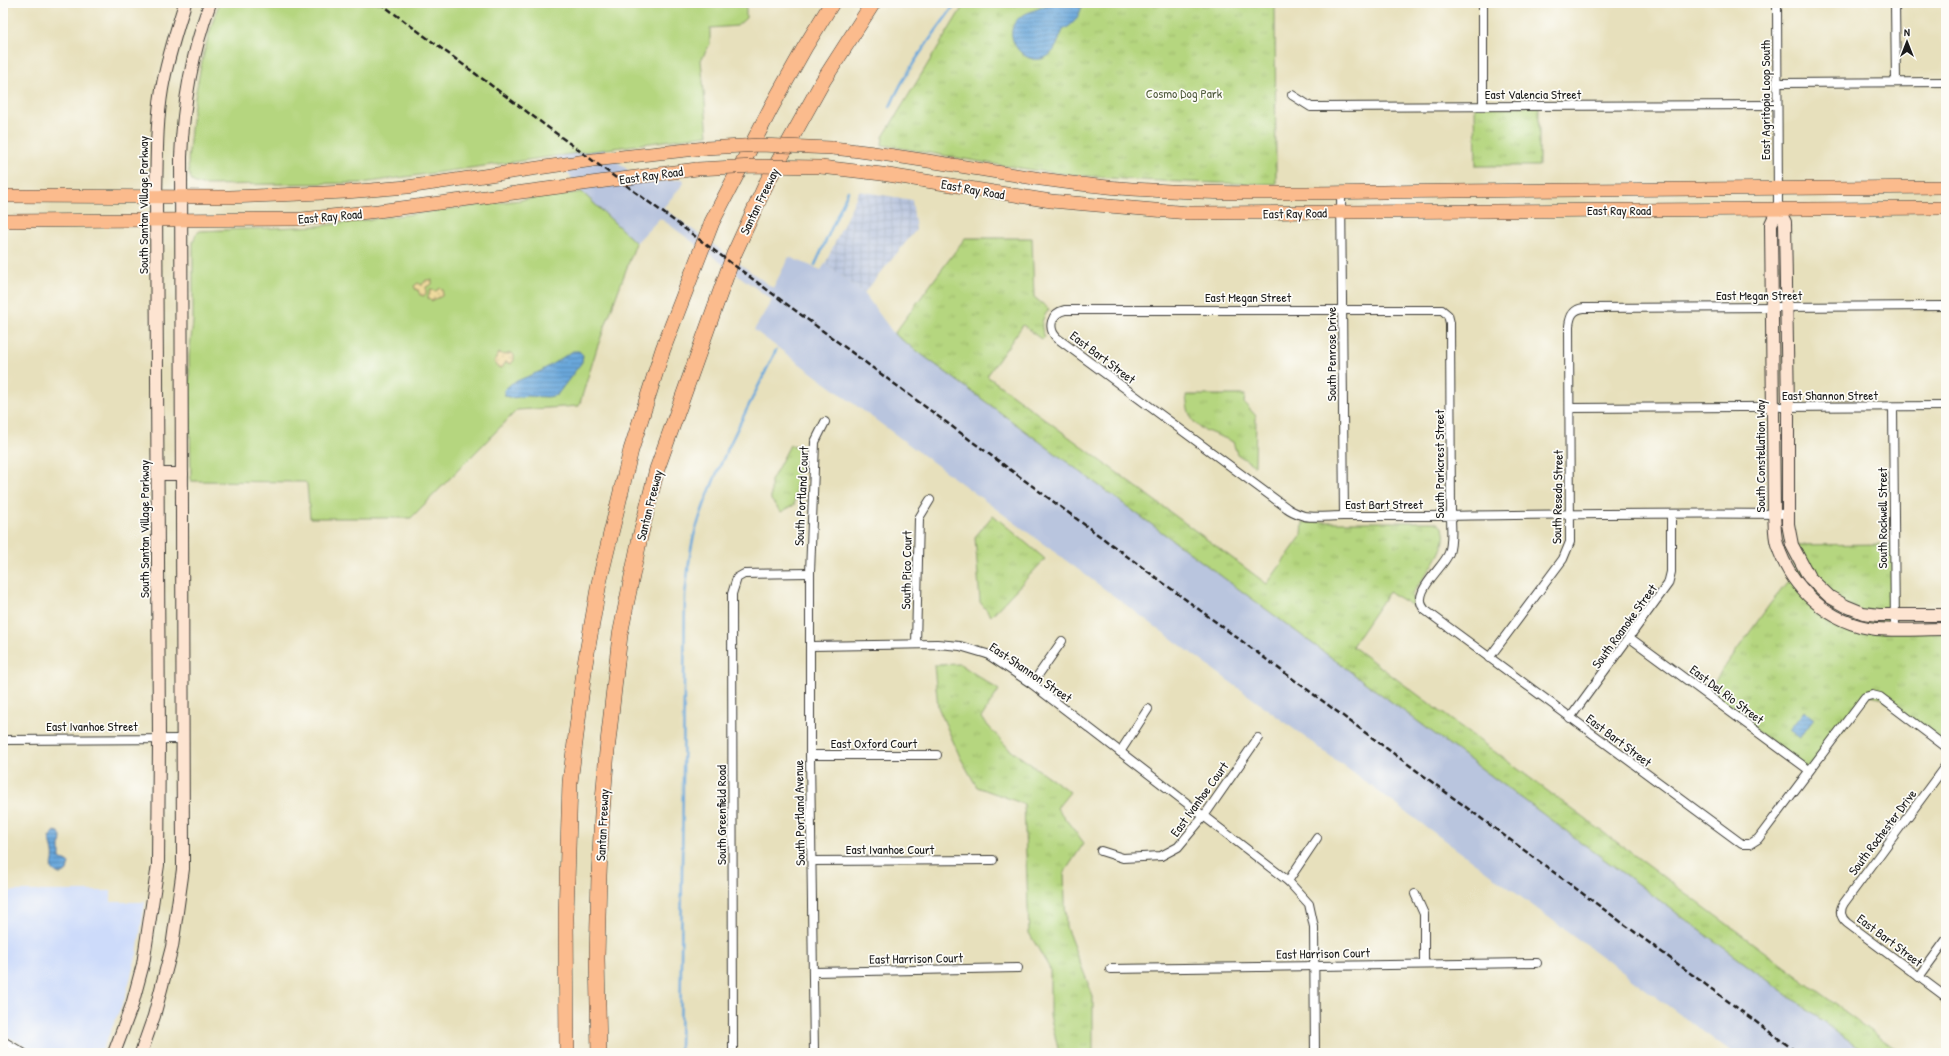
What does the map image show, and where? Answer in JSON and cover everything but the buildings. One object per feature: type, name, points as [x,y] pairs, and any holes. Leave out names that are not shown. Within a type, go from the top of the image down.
[{"type":"highway","points":[[567,1053],[566,916],[570,782],[585,664],[599,583],[631,450],[663,349],[712,222],[776,99],[832,3]]},
{"type":"highway","name":"Santan Freeway","points":[[599,1053],[597,958],[599,876],[607,751],[620,636],[640,537],[657,469],[734,254],[767,182],[823,81],[873,3]]},
{"type":"main road","name":"South Santan Village Parkway","points":[[114,1053],[136,991],[152,914],[158,865],[159,740],[156,197],[158,131],[162,90],[170,52],[186,3]]},
{"type":"main road","points":[[141,1053],[154,1016],[169,963],[178,912],[183,869],[182,141],[185,102],[194,54],[210,3]]},
{"type":"main road","name":"East Ray Road","points":[[3,196],[181,197],[312,194],[407,187],[600,159],[706,148],[760,145],[832,148],[888,154],[1043,179],[1109,187],[1196,191],[1778,198],[1946,208]]},
{"type":"main road","name":"East Ray Road","points":[[3,221],[273,220],[332,216],[697,169],[754,166],[821,167],[882,174],[1007,195],[1106,207],[1189,213],[1341,212],[1778,198],[1946,187]]},
{"type":"main road","points":[[1778,198],[1785,222],[1788,514],[1789,534],[1792,545],[1809,577],[1819,588],[1846,606],[1863,613],[1895,616],[1946,615]]},
{"type":"main road","name":"South Constellation Way","points":[[1778,198],[1771,224],[1775,533],[1782,555],[1793,576],[1812,600],[1825,610],[1855,624],[1875,629],[1896,630]]},
{"type":"main road","points":[[158,474],[182,474]]},
{"type":"main road","points":[[1896,630],[1946,629]]},
{"type":"street","points":[[1483,3],[1483,106]]},
{"type":"street","name":"East Agritopia Loop South","points":[[1777,3],[1778,198]]},
{"type":"street","points":[[1895,3],[1896,82]]},
{"type":"street","points":[[1777,83],[1946,82]]},
{"type":"street","name":"East Valencia Street","points":[[1292,95],[1311,107],[1777,104]]},
{"type":"street","name":"South Penrose Drive","points":[[1341,192],[1344,516]]},
{"type":"street","name":"East Megan Street","points":[[1574,312],[1584,308],[1946,306]]},
{"type":"street","name":"East Megan Street","points":[[1052,320],[1058,313],[1065,310],[1436,308],[1448,314]]},
{"type":"street","name":"South Reseda Street","points":[[1490,658],[1566,555],[1570,542],[1569,326],[1574,312]]},
{"type":"street","name":"South Parkcrest Street","points":[[1421,604],[1421,593],[1445,561],[1450,551],[1450,323],[1448,314]]},
{"type":"street","name":"East Bart Street","points":[[1052,320],[1052,330],[1056,337],[1287,508],[1304,516],[1788,514]]},
{"type":"street","name":"South Rockwell Street","points":[[1893,406],[1896,630]]},
{"type":"street","name":"East Shannon Street","points":[[1570,408],[1946,406]]},
{"type":"street","name":"South Portland Court","points":[[810,573],[815,442],[825,422]]},
{"type":"street","name":"South Pico Court","points":[[916,644],[919,518],[930,500]]},
{"type":"street","name":"South Roanoke Street","points":[[1570,718],[1664,592],[1669,581],[1671,568],[1671,515]]},
{"type":"street","name":"South Greenfield Road","points":[[733,1053],[732,594],[737,578],[744,574],[810,573]]},
{"type":"street","name":"South Portland Avenue","points":[[810,573],[810,755],[814,1053]]},
{"type":"street","name":"East Bart Street","points":[[1421,604],[1425,610],[1743,845],[1750,844],[1758,839],[1809,770]]},
{"type":"street","name":"East Del Rio Street","points":[[1630,638],[1809,770]]},
{"type":"street","points":[[1032,684],[1062,641]]},
{"type":"street","name":"East Shannon Street","points":[[811,646],[916,644],[960,646],[987,654],[1032,684],[1204,816]]},
{"type":"street","points":[[1809,770],[1860,701],[1870,695],[1880,697],[1946,747]]},
{"type":"street","points":[[1120,752],[1148,709]]},
{"type":"street","name":"East Ivanhoe Court","points":[[1101,851],[1123,858],[1160,856],[1178,847],[1204,816],[1258,738]]},
{"type":"street","name":"East Ivanhoe Street","points":[[3,740],[182,739]]},
{"type":"street","name":"East Oxford Court","points":[[810,755],[937,754]]},
{"type":"street","name":"South Rochester Drive","points":[[1841,914],[1844,902],[1946,765]]},
{"type":"street","points":[[1204,816],[1288,882],[1309,904],[1314,927],[1313,965],[1315,1053]]},
{"type":"street","points":[[1288,882],[1317,838]]},
{"type":"street","name":"East Ivanhoe Court","points":[[812,861],[993,860]]},
{"type":"street","points":[[1415,894],[1424,914],[1424,964]]},
{"type":"street","name":"East Bart Street","points":[[1841,914],[1847,923],[1946,997]]},
{"type":"street","points":[[1919,977],[1946,940]]},
{"type":"street","name":"East Harrison Court","points":[[1110,969],[1537,963]]},
{"type":"street","name":"East Harrison Court","points":[[814,972],[1018,968]]},
{"type":"street","points":[[3,1042],[23,1053]]},
{"type":"shaded area","points":[[353,3],[604,150],[643,183],[683,179],[684,183],[663,208],[773,288],[789,257],[821,270],[825,264],[864,293],[894,334],[1866,1053],[1732,1053],[754,330],[772,300],[660,218],[636,243],[582,192],[557,159]]},
{"type":"shaded area","points":[[859,191],[912,200],[916,230],[864,293],[825,264]]},
{"type":"shaded area","points":[[3,891],[111,891],[111,902],[145,902],[137,954],[125,998],[101,1053],[38,1053],[3,1034]]},
{"type":"green space","points":[[219,3],[746,3],[746,18],[737,26],[710,28],[710,44],[701,60],[708,135],[362,183],[201,185],[193,182],[189,172],[189,151],[194,105],[200,71],[208,37]]},
{"type":"green space","name":"Cosmo Dog Park","points":[[965,3],[1275,3],[1276,184],[1158,181],[1099,177],[1040,171],[882,145],[883,137]]},
{"type":"green space","points":[[1475,106],[1539,106],[1539,166],[1476,166]]},
{"type":"green space","points":[[582,192],[636,243],[597,348],[579,406],[517,410],[411,518],[310,518],[307,484],[305,482],[191,481],[189,356],[193,322],[193,242],[196,234],[200,231],[319,226]]},
{"type":"green space","points":[[965,238],[1032,238],[1034,297],[1049,309],[1042,322],[1042,329],[1045,337],[1042,340],[1023,325],[987,376],[1267,584],[1302,535],[1303,522],[1435,522],[1442,528],[1444,536],[1443,546],[1431,567],[1413,592],[1413,606],[1389,592],[1352,646],[1901,1053],[1866,1053],[894,334]]},
{"type":"green space","points":[[1186,395],[1245,395],[1244,403],[1256,416],[1255,466],[1237,454],[1233,442],[1200,428],[1195,423],[1188,407]]},
{"type":"green space","points":[[790,445],[798,446],[800,455],[794,505],[781,512],[771,500],[771,481]]},
{"type":"green space","points":[[993,515],[1045,559],[991,616],[980,602],[975,537]]},
{"type":"green space","points":[[1894,544],[1895,623],[1946,623],[1946,747],[1880,697],[1870,695],[1809,770],[1706,693],[1770,604],[1797,571],[1786,545]]},
{"type":"green space","points":[[960,664],[999,690],[981,718],[1009,749],[1070,792],[1057,808],[1084,843],[1064,873],[1066,927],[1093,996],[1093,1053],[1059,1053],[1050,1015],[1050,969],[1029,933],[1024,804],[977,787],[960,757],[938,707],[934,665]]},
{"type":"sand","points":[[426,280],[432,280],[432,284],[426,287],[426,293],[424,296],[420,295],[414,286],[418,283],[422,285]]},
{"type":"sand","points":[[440,288],[443,290],[442,296],[431,301],[428,298],[430,290],[436,291]]},
{"type":"sand","points":[[499,353],[504,355],[512,353],[514,355],[514,360],[511,364],[506,362],[502,368],[497,367],[494,362]]},
{"type":"water","points":[[1049,3],[1082,4],[1078,16],[1073,23],[1063,30],[1054,50],[1046,57],[1036,59],[1028,57],[1020,52],[1014,44],[1012,35],[1013,26],[1022,16]]},
{"type":"water","points":[[573,351],[579,351],[583,355],[582,362],[557,395],[548,397],[527,396],[512,398],[505,396],[504,390],[512,383],[541,371]]},
{"type":"water","points":[[1804,711],[1814,719],[1800,738],[1789,730]]},
{"type":"water","points":[[55,831],[59,832],[61,837],[60,858],[69,863],[67,871],[62,874],[58,874],[51,868],[53,856],[49,837]]},
{"type":"waterway","points":[[890,107],[896,93],[912,66],[956,3]]},
{"type":"waterway","points":[[815,265],[848,191]]},
{"type":"waterway","points":[[680,1053],[685,595],[691,547],[712,485],[732,440],[776,350]]},
{"type":"railway","points":[[380,3],[1798,1053]]}]
